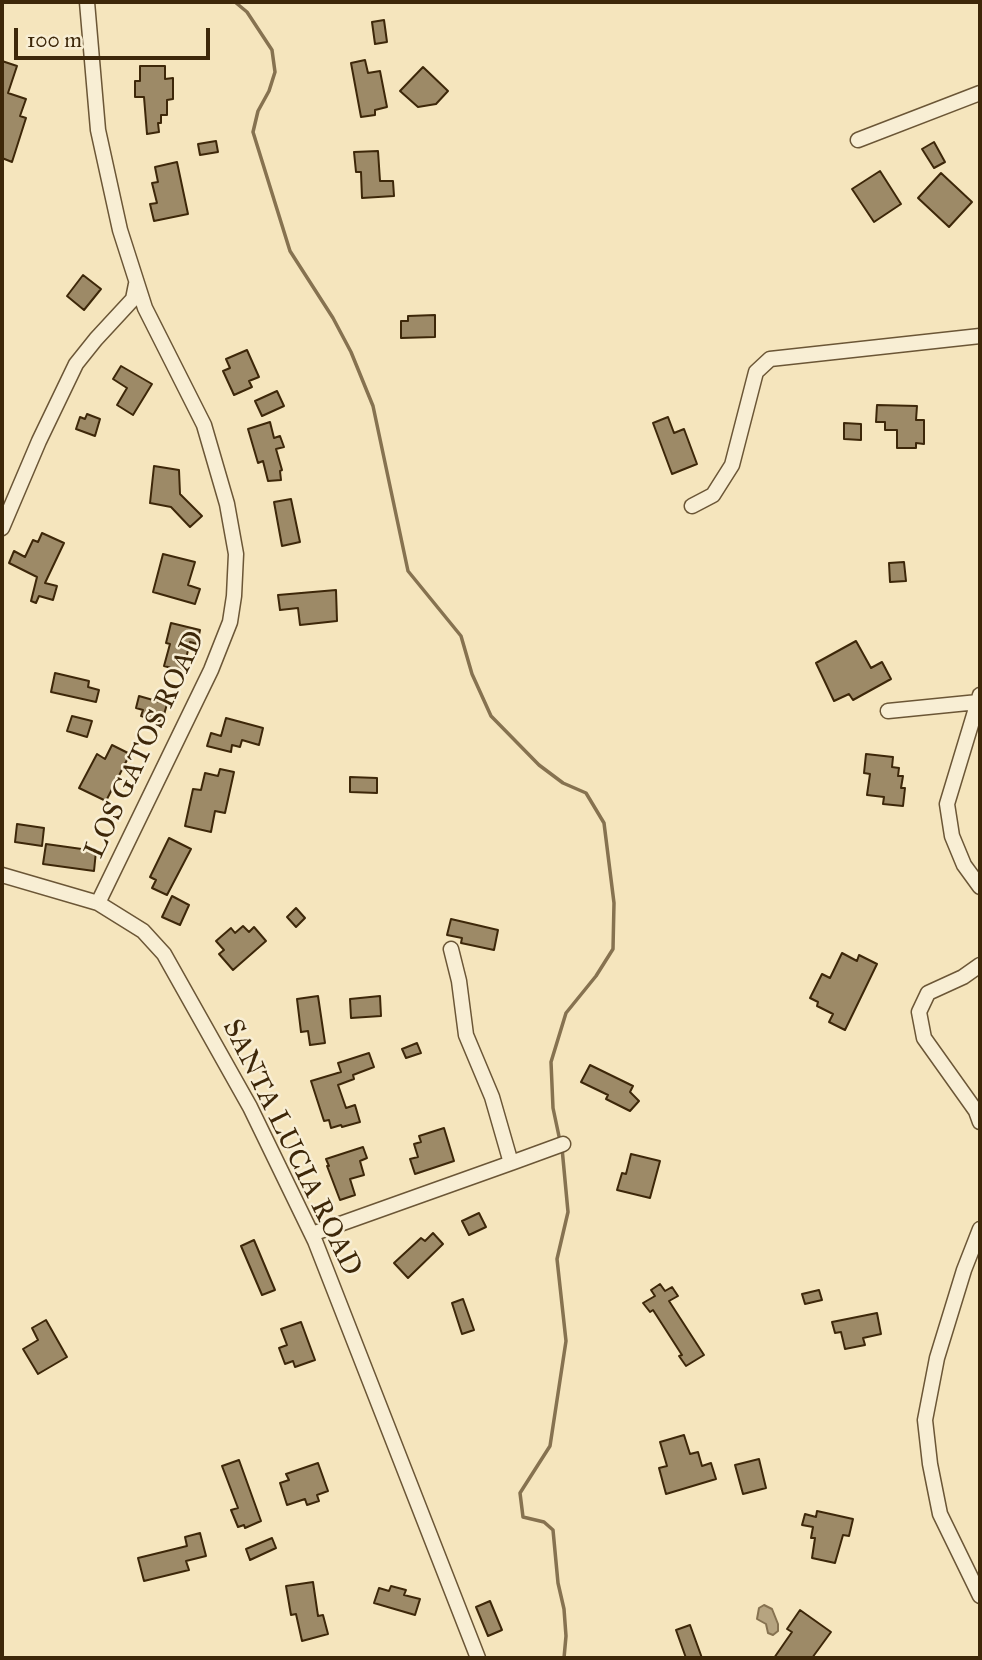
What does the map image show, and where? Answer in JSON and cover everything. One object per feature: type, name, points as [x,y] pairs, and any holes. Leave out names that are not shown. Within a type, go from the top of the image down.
[{"type":"street","name":"LOS GATOS ROAD","points":[[87,2],[98,130],[120,230],[145,308],[204,425],[234,534],[236,554],[230,622],[201,696],[98,903]]},
{"type":"street","points":[[858,140],[980,93]]},
{"type":"street","points":[[2,528],[76,364],[132,299],[136,282]]},
{"type":"street","points":[[692,506],[713,495],[732,465],[756,372],[770,359],[980,336]]},
{"type":"street","points":[[888,711],[979,699],[947,804],[952,836],[964,865],[980,887]]},
{"type":"street","name":"SANTA LUCIA ROAD","points":[[2,875],[98,903],[143,931],[164,954],[250,1107],[312,1234],[478,1658]]},
{"type":"street","points":[[451,949],[461,994],[466,1035],[492,1097],[511,1163]]},
{"type":"street","points":[[980,965],[963,977],[928,993],[919,1013],[924,1038],[976,1111],[980,1122]]},
{"type":"street","points":[[312,1234],[563,1144]]},
{"type":"street","points":[[980,1229],[964,1270],[937,1358],[925,1420],[940,1514],[980,1596]]},
{"type":"shaded area","points":[[764,1605],[772,1609],[778,1624],[778,1631],[773,1635],[768,1633],[766,1624],[757,1619],[759,1608]]},
{"type":"building","points":[[384,20],[387,42],[375,44],[372,22]]},
{"type":"building","points":[[365,60],[368,73],[380,71],[387,107],[375,110],[375,115],[361,117],[351,63]]},
{"type":"building","points":[[2,61],[17,66],[8,93],[26,99],[20,116],[26,118],[12,162],[2,158]]},
{"type":"building","points":[[140,66],[165,66],[165,79],[173,78],[173,99],[167,100],[167,115],[161,115],[159,132],[147,134],[144,97],[135,97],[135,81],[140,81]]},
{"type":"building","points":[[423,67],[448,91],[436,104],[418,107],[400,91]]},
{"type":"building","points":[[216,141],[218,152],[200,155],[198,144]]},
{"type":"building","points":[[934,142],[945,162],[934,168],[922,149]]},
{"type":"building","points":[[378,151],[380,181],[393,181],[394,196],[362,198],[361,172],[356,172],[354,152]]},
{"type":"building","points":[[177,162],[188,214],[154,221],[150,204],[157,203],[152,183],[158,182],[155,167]]},
{"type":"building","points":[[880,171],[901,204],[874,222],[852,189]]},
{"type":"building","points":[[941,173],[972,202],[949,227],[918,198]]},
{"type":"building","points":[[83,275],[101,289],[84,310],[67,296]]},
{"type":"building","points":[[435,315],[435,337],[401,338],[401,321],[408,321],[408,316]]},
{"type":"building","points":[[247,350],[259,377],[249,381],[252,387],[234,395],[223,371],[230,368],[226,359]]},
{"type":"building","points":[[121,366],[152,384],[133,415],[117,405],[127,388],[113,379]]},
{"type":"building","points":[[277,391],[284,406],[262,416],[255,401]]},
{"type":"building","points":[[877,405],[917,406],[916,420],[924,420],[924,444],[916,443],[916,448],[897,448],[897,430],[885,430],[885,422],[876,422]]},
{"type":"building","points":[[87,414],[100,419],[95,436],[76,429],[80,417],[85,419]]},
{"type":"building","points":[[668,417],[674,433],[684,429],[697,464],[672,474],[653,423]]},
{"type":"building","points":[[270,422],[274,438],[280,436],[284,447],[276,449],[282,470],[281,480],[268,481],[263,461],[258,463],[248,429]]},
{"type":"building","points":[[844,423],[861,424],[861,440],[844,439]]},
{"type":"building","points":[[154,466],[179,470],[180,494],[202,516],[190,527],[171,507],[150,503]]},
{"type":"building","points":[[291,499],[300,542],[282,546],[274,502]]},
{"type":"building","points":[[42,533],[64,543],[45,583],[57,586],[53,600],[39,596],[36,603],[31,601],[37,577],[9,563],[14,551],[25,557],[33,540],[38,542]]},
{"type":"building","points":[[163,554],[195,562],[188,585],[200,589],[195,604],[153,592]]},
{"type":"building","points":[[904,562],[906,581],[890,582],[889,563]]},
{"type":"building","points":[[336,590],[337,621],[300,625],[298,608],[280,610],[278,595]]},
{"type":"building","points":[[171,623],[200,630],[197,644],[190,642],[183,671],[164,666],[170,644],[166,643]]},
{"type":"building","points":[[856,641],[871,668],[882,662],[891,679],[853,700],[849,694],[834,701],[816,663]]},
{"type":"building","points":[[55,673],[89,681],[88,687],[99,690],[96,702],[51,692]]},
{"type":"building","points":[[139,696],[167,704],[162,722],[141,716],[143,710],[136,708]]},
{"type":"building","points":[[72,716],[92,721],[87,737],[67,731]]},
{"type":"building","points":[[226,718],[263,728],[259,745],[242,740],[240,747],[232,745],[231,752],[207,746],[211,733],[221,736]]},
{"type":"building","points":[[112,745],[130,754],[106,801],[79,788],[97,754],[105,759]]},
{"type":"building","points":[[866,754],[893,757],[892,767],[899,768],[898,776],[903,776],[903,806],[883,804],[884,797],[867,795],[870,774],[864,773]]},
{"type":"building","points":[[220,769],[234,772],[225,813],[215,811],[211,832],[185,826],[193,789],[201,790],[205,773],[218,776]]},
{"type":"building","points":[[350,777],[377,778],[377,793],[350,792]]},
{"type":"building","points":[[17,824],[44,828],[42,846],[15,842]]},
{"type":"building","points":[[169,838],[191,849],[167,895],[152,888],[156,880],[150,877]]},
{"type":"building","points":[[46,844],[96,851],[94,871],[43,864]]},
{"type":"building","points":[[172,896],[189,905],[180,925],[162,917]]},
{"type":"building","points":[[296,908],[305,918],[296,927],[287,917]]},
{"type":"building","points":[[451,919],[498,930],[494,950],[461,943],[462,938],[447,935]]},
{"type":"building","points":[[243,926],[249,932],[254,927],[266,941],[233,970],[219,954],[224,950],[216,941],[231,928],[235,933]]},
{"type":"building","points":[[842,953],[857,961],[859,955],[877,964],[845,1030],[829,1022],[833,1014],[817,1006],[818,1002],[810,998],[822,974],[830,978]]},
{"type":"building","points":[[318,996],[325,1043],[310,1045],[308,1031],[301,1032],[297,999]]},
{"type":"building","points":[[380,996],[381,1016],[351,1018],[350,999]]},
{"type":"building","points":[[417,1043],[421,1053],[406,1058],[402,1049]]},
{"type":"building","points":[[369,1053],[374,1067],[353,1075],[354,1079],[338,1085],[346,1108],[355,1105],[360,1122],[331,1128],[329,1120],[324,1121],[311,1081],[341,1072],[338,1063]]},
{"type":"building","points":[[590,1065],[633,1086],[630,1092],[639,1101],[630,1111],[606,1099],[608,1095],[581,1082]]},
{"type":"building","points":[[444,1128],[454,1161],[415,1174],[410,1159],[418,1157],[414,1144],[421,1142],[419,1136]]},
{"type":"building","points":[[363,1147],[367,1158],[360,1161],[364,1175],[350,1179],[355,1195],[340,1200],[326,1159]]},
{"type":"building","points":[[631,1154],[660,1161],[650,1198],[617,1190],[622,1173],[626,1174]]},
{"type":"building","points":[[479,1213],[486,1227],[469,1235],[462,1221]]},
{"type":"building","points":[[433,1233],[443,1244],[408,1278],[394,1263],[421,1238],[425,1241]]},
{"type":"building","points":[[254,1240],[275,1290],[262,1295],[241,1246]]},
{"type":"building","points":[[660,1284],[665,1291],[672,1287],[678,1296],[669,1301],[704,1355],[686,1366],[679,1356],[682,1355],[653,1310],[650,1312],[643,1303],[655,1296],[651,1290]]},
{"type":"building","points":[[819,1290],[822,1300],[805,1304],[802,1294]]},
{"type":"building","points":[[463,1299],[474,1330],[462,1334],[452,1303]]},
{"type":"building","points":[[877,1313],[881,1334],[863,1338],[865,1345],[845,1349],[841,1332],[835,1333],[832,1322]]},
{"type":"building","points":[[46,1320],[67,1357],[38,1374],[23,1349],[38,1340],[32,1328]]},
{"type":"building","points":[[301,1322],[315,1360],[295,1367],[293,1361],[285,1364],[279,1348],[287,1345],[281,1329]]},
{"type":"building","points":[[684,1435],[690,1454],[698,1452],[702,1466],[711,1463],[716,1479],[666,1494],[659,1468],[667,1466],[660,1442]]},
{"type":"building","points":[[759,1459],[766,1488],[743,1494],[735,1465]]},
{"type":"building","points":[[239,1460],[261,1521],[245,1528],[244,1525],[238,1527],[231,1510],[238,1508],[222,1466]]},
{"type":"building","points":[[318,1463],[328,1491],[317,1495],[319,1501],[307,1505],[305,1499],[287,1505],[280,1483],[289,1480],[286,1474]]},
{"type":"building","points":[[817,1511],[853,1519],[849,1536],[843,1535],[835,1563],[812,1558],[815,1538],[811,1538],[813,1527],[802,1525],[805,1514],[816,1517]]},
{"type":"building","points":[[200,1533],[206,1556],[186,1561],[189,1570],[144,1581],[138,1558],[187,1546],[185,1537]]},
{"type":"building","points":[[272,1538],[276,1548],[250,1560],[246,1549]]},
{"type":"building","points":[[313,1582],[318,1616],[323,1615],[328,1634],[302,1641],[296,1614],[291,1615],[286,1586]]},
{"type":"building","points":[[391,1586],[406,1590],[404,1595],[420,1599],[415,1615],[374,1603],[379,1588],[389,1591]]},
{"type":"building","points":[[490,1601],[502,1630],[488,1636],[476,1607]]},
{"type":"building","points":[[800,1610],[831,1632],[812,1658],[774,1658],[792,1632],[787,1629]]},
{"type":"building","points":[[690,1625],[702,1658],[686,1658],[676,1630]]},
{"type":"waterway","points":[[235,2],[247,12],[272,50],[275,72],[258,111],[253,132],[290,251],[333,318],[351,352],[373,406],[408,571],[461,636],[472,674],[491,716],[539,765],[563,783],[586,793],[604,823],[614,903],[613,949],[596,976],[566,1013],[551,1062],[553,1108],[560,1141]]},
{"type":"waterway","points":[[562,1148],[568,1212],[557,1259],[566,1341],[550,1446],[520,1493],[523,1517],[544,1522],[553,1530],[558,1583],[564,1609],[564,1658]]}]
